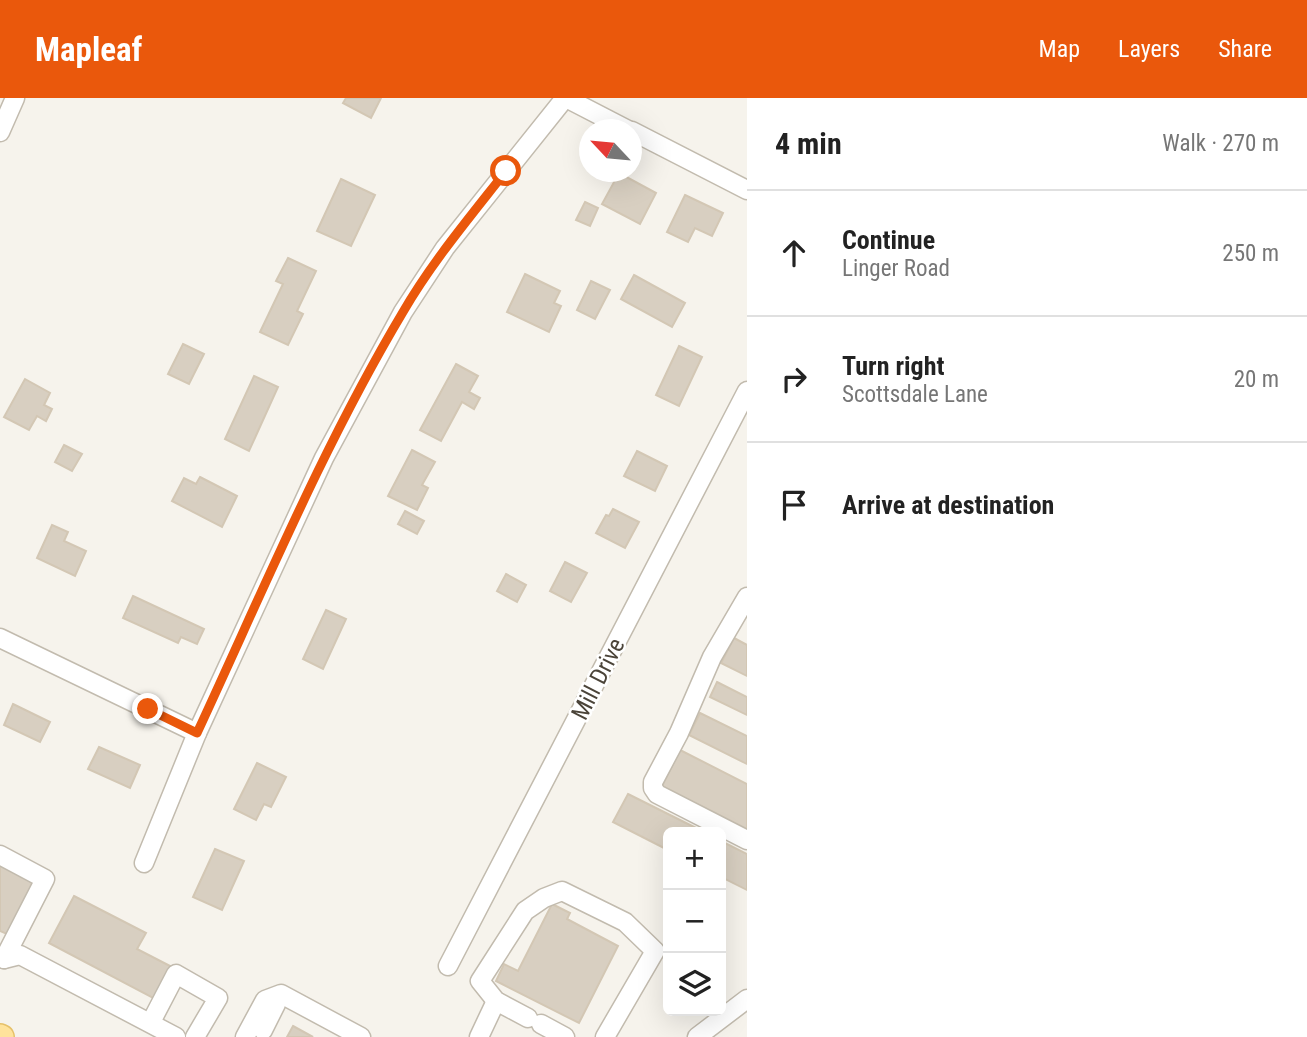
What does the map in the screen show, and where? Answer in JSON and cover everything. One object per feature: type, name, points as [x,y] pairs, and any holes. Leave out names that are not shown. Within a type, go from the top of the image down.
[{"type":"street","points":[[0,132],[15,98]]},
{"type":"street","points":[[144,863],[197,733],[324,458],[403,312],[445,248],[566,98],[608,119]]},
{"type":"street","points":[[642,136],[747,190]]},
{"type":"street","name":"Mill Drive","points":[[448,966],[747,391]]},
{"type":"street","points":[[747,597],[712,657],[679,733],[653,782],[657,794],[747,840]]},
{"type":"street","points":[[0,638],[197,733]]},
{"type":"street","points":[[0,855],[45,879],[1,961]]},
{"type":"street","points":[[565,1037],[496,1001],[480,981],[525,911],[544,898],[562,891],[625,922],[655,951],[606,1037]]},
{"type":"street","points":[[1,961],[20,955],[176,1037]]},
{"type":"street","points":[[151,1022],[176,974],[218,998],[195,1037]]},
{"type":"street","points":[[264,1030],[281,994]]},
{"type":"street","points":[[245,1037],[265,1000],[281,994],[361,1037]]},
{"type":"street","points":[[697,1037],[747,999]]},
{"type":"street","points":[[483,1036],[496,1001]]},
{"type":"building","points":[[346,98],[381,98],[371,118],[343,103]]},
{"type":"building","points":[[341,179],[375,195],[351,246],[317,231]]},
{"type":"building","points":[[614,182],[636,182],[656,193],[640,224],[602,204]]},
{"type":"building","points":[[685,195],[723,213],[712,236],[695,228],[688,242],[667,232]]},
{"type":"building","points":[[585,202],[598,208],[590,226],[576,220]]},
{"type":"building","points":[[288,258],[316,271],[297,311],[303,314],[288,345],[260,332],[283,284],[276,281]]},
{"type":"building","points":[[525,274],[560,291],[554,303],[561,306],[549,332],[507,312]]},
{"type":"building","points":[[634,275],[685,303],[672,327],[621,299]]},
{"type":"building","points":[[591,281],[610,290],[595,319],[577,310]]},
{"type":"building","points":[[183,344],[204,354],[189,384],[168,374]]},
{"type":"building","points":[[679,346],[702,357],[679,406],[656,395]]},
{"type":"building","points":[[456,364],[478,376],[469,392],[480,398],[474,409],[462,402],[441,441],[420,430]]},
{"type":"building","points":[[254,376],[278,387],[249,451],[225,439]]},
{"type":"building","points":[[25,379],[50,393],[44,405],[52,409],[46,421],[37,416],[29,430],[4,417]]},
{"type":"building","points":[[64,445],[82,454],[72,471],[55,462]]},
{"type":"building","points":[[412,450],[435,462],[422,485],[428,488],[417,510],[388,496]]},
{"type":"building","points":[[637,451],[667,466],[655,491],[624,476]]},
{"type":"building","points":[[200,477],[237,496],[222,527],[172,501],[184,478],[196,484]]},
{"type":"building","points":[[613,509],[639,522],[625,548],[596,533],[606,515],[609,516]]},
{"type":"building","points":[[405,511],[424,521],[417,534],[398,524]]},
{"type":"building","points":[[52,525],[68,532],[64,541],[86,551],[75,576],[37,558]]},
{"type":"building","points":[[565,562],[587,573],[571,602],[550,591]]},
{"type":"building","points":[[506,574],[526,585],[517,602],[497,591]]},
{"type":"building","points":[[133,596],[204,629],[197,644],[181,637],[178,643],[123,618]]},
{"type":"building","points":[[326,610],[346,619],[323,669],[303,659]]},
{"type":"building","points":[[734,638],[747,645],[747,676],[721,663]]},
{"type":"building","points":[[717,682],[747,697],[747,715],[710,697]]},
{"type":"building","points":[[13,704],[50,722],[40,742],[4,725]]},
{"type":"building","points":[[700,713],[747,736],[747,764],[689,735]]},
{"type":"building","points":[[99,747],[140,765],[130,788],[88,769]]},
{"type":"building","points":[[680,750],[747,784],[747,829],[662,786]]},
{"type":"building","points":[[257,763],[286,777],[271,807],[264,804],[256,820],[234,809]]},
{"type":"building","points":[[628,794],[694,827],[663,827],[663,847],[613,822]]},
{"type":"building","points":[[726,844],[747,854],[747,890],[726,880]]},
{"type":"building","points":[[215,849],[244,861],[222,910],[193,897]]},
{"type":"building","points":[[0,864],[35,882],[7,934],[0,931]]},
{"type":"building","points":[[74,896],[146,933],[137,949],[172,967],[155,999],[49,943]]},
{"type":"building","points":[[552,904],[570,913],[567,919],[618,946],[579,1023],[496,981],[504,964],[518,971]]},
{"type":"building","points":[[293,1026],[313,1037],[287,1037]]},
{"type":"route","points":[[148,709],[197,733],[324,458],[403,312],[445,248],[506,171]]}]
